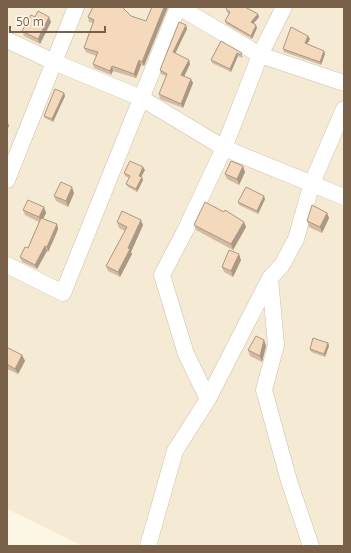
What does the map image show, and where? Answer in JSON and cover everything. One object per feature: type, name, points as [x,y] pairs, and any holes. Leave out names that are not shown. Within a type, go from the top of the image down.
[{"type":"street","points":[[7,180],[76,7]]},
{"type":"street","points":[[7,266],[63,293],[178,7],[260,56],[344,83]]},
{"type":"street","points":[[208,399],[186,354],[162,275],[185,231],[224,148],[260,56],[284,7]]},
{"type":"street","points":[[7,40],[54,62],[141,98],[224,148],[344,197]]},
{"type":"street","points":[[148,546],[175,451],[208,399],[270,278],[282,266],[296,239],[312,183],[344,110]]},
{"type":"street","points":[[270,278],[276,344],[264,390],[289,481],[311,546]]},
{"type":"shaded area","points":[[7,7],[344,7],[344,546],[83,546],[7,509]]},
{"type":"building","points":[[93,7],[122,7],[131,16],[146,21],[152,7],[164,7],[142,62],[139,60],[134,74],[112,66],[110,71],[93,64],[98,52],[84,48],[94,20],[88,17]]},
{"type":"building","points":[[227,7],[245,7],[258,14],[251,22],[256,25],[251,36],[225,21],[230,12],[226,9]]},
{"type":"building","points":[[38,11],[49,17],[38,39],[22,31],[31,15],[35,17]]},
{"type":"building","points":[[179,22],[186,25],[173,52],[189,60],[181,75],[191,79],[181,104],[159,94],[167,74],[160,70]]},
{"type":"building","points":[[291,27],[308,36],[305,43],[324,51],[320,62],[283,49]]},
{"type":"building","points":[[221,41],[242,53],[241,55],[237,53],[230,69],[211,60]]},
{"type":"building","points":[[55,89],[64,93],[52,119],[44,116]]},
{"type":"building","points":[[130,161],[143,167],[139,176],[142,177],[136,189],[126,184],[130,176],[124,173]]},
{"type":"building","points":[[231,161],[243,166],[237,179],[225,174]]},
{"type":"building","points":[[61,182],[72,187],[66,201],[54,196]]},
{"type":"building","points":[[246,187],[264,196],[257,211],[238,202]]},
{"type":"building","points":[[28,200],[44,207],[39,217],[23,210]]},
{"type":"building","points":[[205,202],[224,212],[225,210],[244,222],[231,244],[194,225]]},
{"type":"building","points":[[312,205],[327,213],[320,227],[307,221]]},
{"type":"building","points":[[122,211],[141,220],[128,248],[130,249],[118,272],[106,266],[127,227],[117,222]]},
{"type":"building","points":[[41,218],[57,224],[47,247],[45,246],[35,265],[20,257],[25,247],[28,248]]},
{"type":"building","points":[[229,250],[239,254],[231,271],[222,267]]},
{"type":"building","points":[[256,336],[264,340],[260,356],[248,350]]},
{"type":"building","points":[[313,338],[328,343],[324,354],[310,349]]},
{"type":"building","points":[[8,348],[22,355],[15,369],[7,364]]}]
